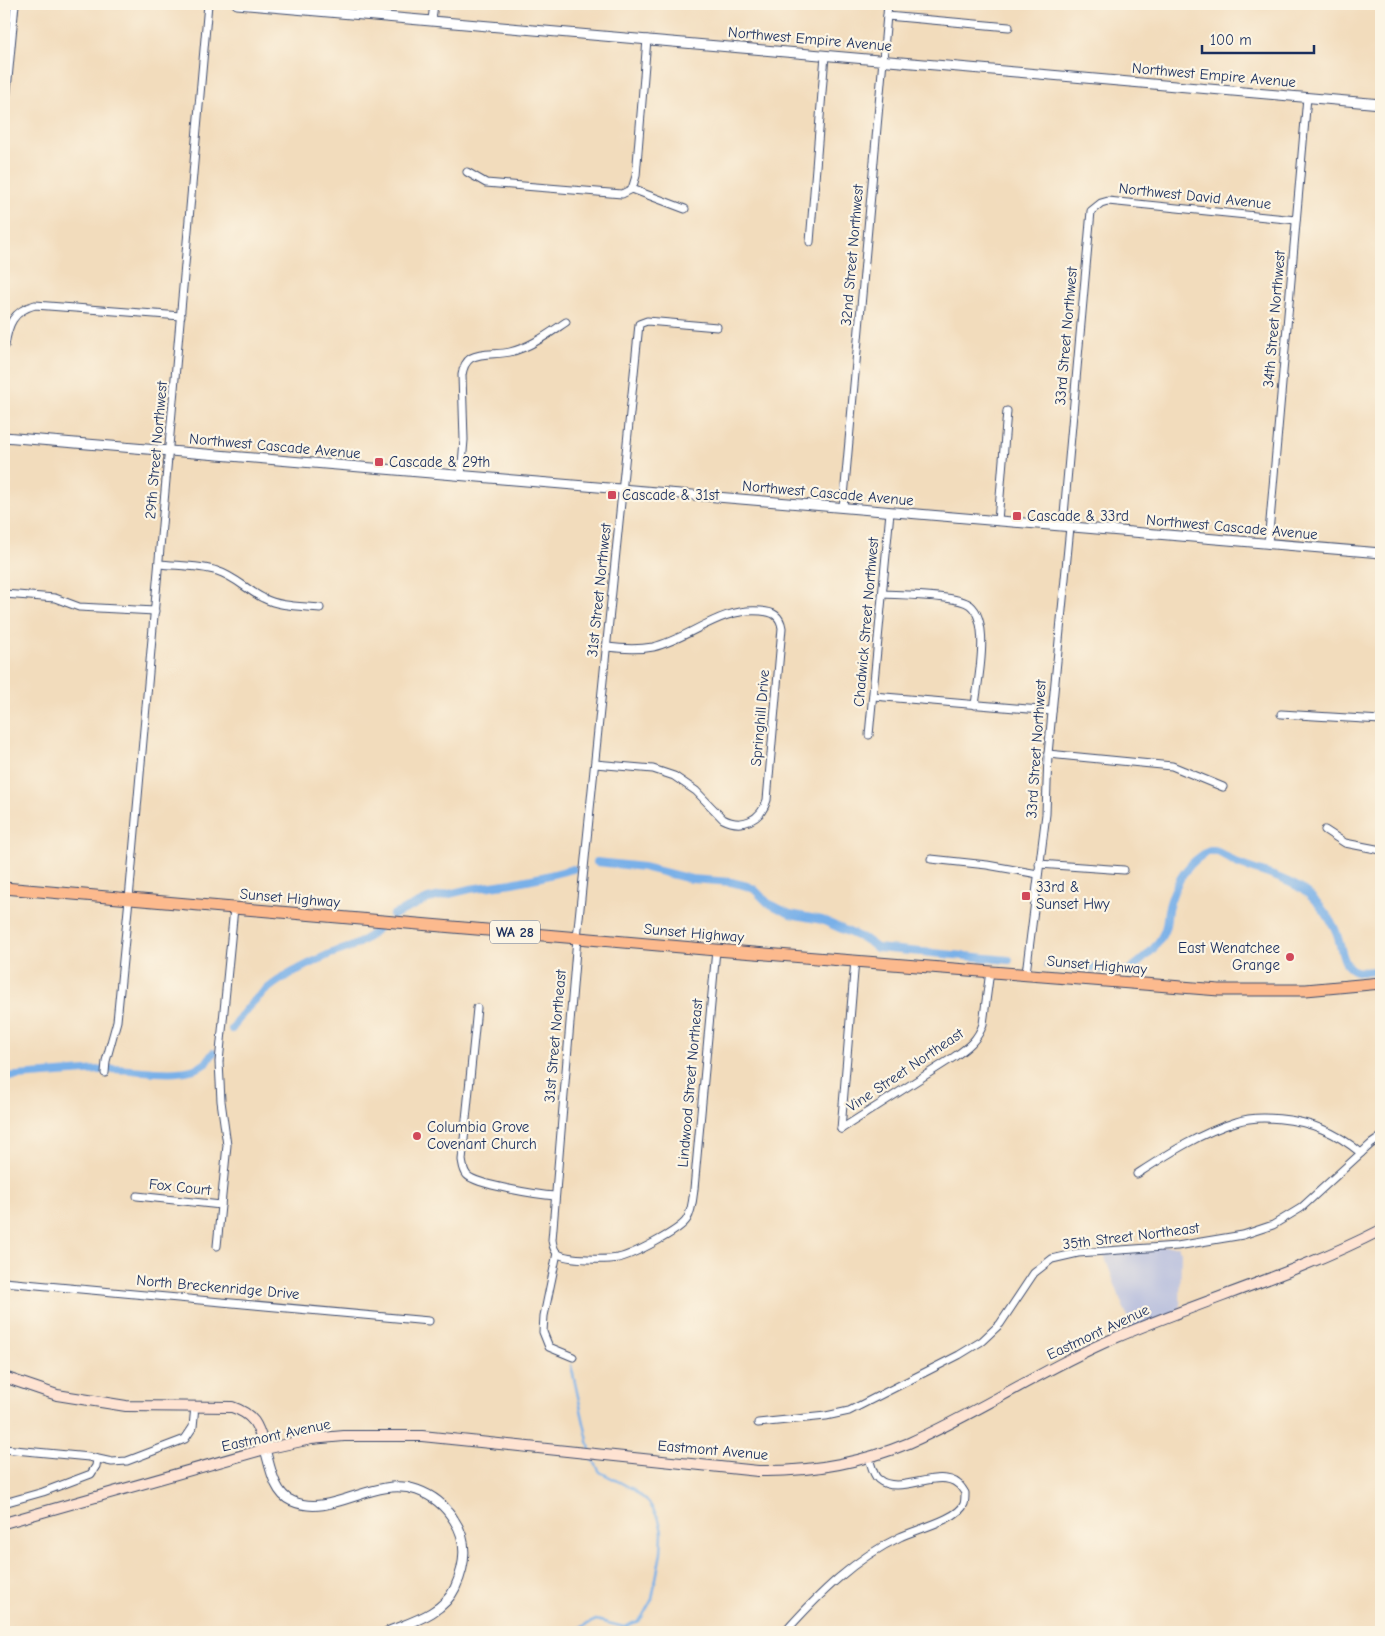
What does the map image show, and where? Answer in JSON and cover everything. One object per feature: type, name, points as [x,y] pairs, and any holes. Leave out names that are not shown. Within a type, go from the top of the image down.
[{"type":"highway","name":"Sunset Highway","points":[[4,888],[716,950],[1026,973],[1219,990],[1306,990],[1381,983]]},
{"type":"main road","name":"Eastmont Avenue","points":[[4,1523],[265,1449],[311,1439],[344,1436],[406,1435],[776,1471],[826,1467],[869,1458],[922,1438],[1092,1348],[1132,1330],[1330,1256],[1381,1230]]},
{"type":"main road","points":[[4,1376],[44,1391],[83,1400],[126,1406],[232,1407],[244,1411],[252,1417],[258,1427],[265,1449]]},
{"type":"street","points":[[4,122],[15,4]]},
{"type":"street","name":"29th Street Northwest","points":[[106,1073],[106,1061],[117,1021],[129,899],[208,4]]},
{"type":"street","name":"Northwest Empire Avenue","points":[[236,4],[883,59],[1381,104]]},
{"type":"street","points":[[432,20],[434,4]]},
{"type":"street","name":"32nd Street Northwest","points":[[843,508],[888,4]]},
{"type":"street","points":[[887,16],[1009,27]]},
{"type":"street","points":[[467,172],[486,183],[622,194],[632,189],[636,176],[647,39]]},
{"type":"street","points":[[810,242],[825,55]]},
{"type":"street","name":"34th Street Northwest","points":[[1268,544],[1307,97]]},
{"type":"street","points":[[632,189],[685,209]]},
{"type":"street","name":"Northwest David Avenue","points":[[1094,208],[1108,201],[1296,220]]},
{"type":"street","name":"33rd Street Northwest","points":[[1026,973],[1046,814],[1048,754],[1089,218],[1094,208]]},
{"type":"street","points":[[5,346],[6,334],[16,314],[36,305],[181,316]]},
{"type":"street","name":"31st Street Northwest","points":[[577,938],[639,324],[647,321],[717,327]]},
{"type":"street","points":[[461,476],[464,440],[462,375],[467,361],[478,356],[507,353],[525,348],[566,322]]},
{"type":"street","points":[[998,521],[1007,411]]},
{"type":"street","name":"Northwest Cascade Avenue","points":[[4,437],[1381,553]]},
{"type":"street","name":"Chadwick Street Northwest","points":[[869,735],[890,512]]},
{"type":"street","points":[[159,564],[216,570],[272,602],[283,605],[320,608]]},
{"type":"street","points":[[4,594],[55,598],[79,607],[155,611]]},
{"type":"street","points":[[883,594],[951,599],[970,605],[979,617],[982,636],[975,705]]},
{"type":"street","name":"Springhill Drive","points":[[595,764],[662,771],[686,782],[728,822],[742,824],[755,818],[763,810],[767,800],[782,628],[778,616],[773,613],[752,610],[740,611],[720,617],[652,647],[633,649],[607,647]]},
{"type":"street","points":[[873,696],[1052,711]]},
{"type":"street","points":[[1281,714],[1381,720]]},
{"type":"street","points":[[1048,754],[1172,766],[1223,787]]},
{"type":"street","points":[[1325,830],[1345,843],[1381,850]]},
{"type":"street","points":[[931,859],[987,865],[1038,874]]},
{"type":"street","points":[[1039,864],[1124,870]]},
{"type":"street","points":[[217,1246],[227,1145],[221,1101],[219,1062],[234,908]]},
{"type":"street","name":"31st Street Northeast","points":[[555,1196],[577,938]]},
{"type":"street","name":"Lindwood Street Northeast","points":[[557,1253],[565,1257],[619,1258],[675,1230],[688,1218],[694,1189],[716,950]]},
{"type":"street","name":"Vine Street Northeast","points":[[855,960],[841,1129],[954,1057],[971,1044],[980,1032],[983,1024],[990,971]]},
{"type":"street","points":[[477,1008],[462,1160],[463,1168],[466,1174],[479,1182],[555,1196],[552,1240],[553,1248],[557,1253],[544,1316],[543,1332],[549,1347],[573,1357]]},
{"type":"street","points":[[1137,1174],[1171,1152],[1216,1130],[1237,1122],[1264,1118],[1295,1121],[1321,1128],[1338,1136],[1361,1153]]},
{"type":"street","name":"35th Street Northeast","points":[[758,1422],[826,1416],[849,1411],[959,1355],[982,1341],[1000,1324],[1034,1273],[1052,1260],[1078,1253],[1177,1246],[1243,1235],[1273,1225],[1301,1208],[1381,1137]]},
{"type":"street","name":"Fox Court","points":[[136,1196],[221,1205]]},
{"type":"street","name":"North Breckenridge Drive","points":[[4,1282],[430,1321]]},
{"type":"street","points":[[4,1449],[112,1462],[127,1461],[185,1439],[193,1427],[195,1406]]},
{"type":"street","points":[[265,1449],[278,1489],[292,1502],[314,1506],[378,1489],[399,1486],[425,1493],[440,1501],[457,1524],[465,1551],[461,1574],[452,1594],[442,1605],[429,1614],[387,1632]]},
{"type":"street","points":[[786,1632],[813,1601],[847,1570],[900,1536],[954,1515],[964,1506],[965,1493],[957,1483],[944,1478],[898,1485],[886,1484],[876,1478],[869,1458]]},
{"type":"street","points":[[4,1503],[43,1492],[91,1474],[96,1466],[97,1459]]},
{"type":"shaded area","points":[[1177,1246],[1181,1251],[1180,1313],[1132,1330],[1102,1250]]},
{"type":"waterway","points":[[1048,964],[1127,971],[1149,953],[1159,941],[1166,927],[1168,910],[1173,895],[1184,873],[1195,861],[1209,851],[1212,851],[1220,853],[1241,865],[1294,884],[1304,891],[1324,911],[1333,925],[1346,964],[1360,972],[1381,970]]},
{"type":"waterway","points":[[597,862],[643,867],[691,879],[731,882],[747,886],[754,889],[768,903],[790,914],[822,920],[866,940],[877,948],[1009,960]]},
{"type":"waterway","points":[[393,915],[428,899],[470,889],[542,877],[573,869]]},
{"type":"waterway","points":[[232,1029],[252,1003],[274,984],[313,962],[357,944],[378,928]]},
{"type":"waterway","points":[[4,1077],[113,1069],[161,1072],[186,1071],[206,1063],[213,1053]]},
{"type":"waterway","points":[[571,1365],[590,1450]]},
{"type":"waterway","points":[[571,1632],[596,1620],[624,1627],[638,1621],[652,1599],[661,1553],[662,1532],[659,1519],[649,1503],[633,1489],[600,1472],[592,1458]]},
{"type":"place","name":"Cascade & 29th","points":[[379,462]]},
{"type":"place","name":"Cascade & 31st","points":[[612,495]]},
{"type":"place","name":"Cascade & 33rd","points":[[1017,516]]},
{"type":"place","name":"33rd & Sunset Hwy","points":[[1026,896]]},
{"type":"place","name":"East Wenatchee Grange","points":[[1290,957]]},
{"type":"place","name":"Columbia Grove Covenant Church","points":[[417,1136]]}]
